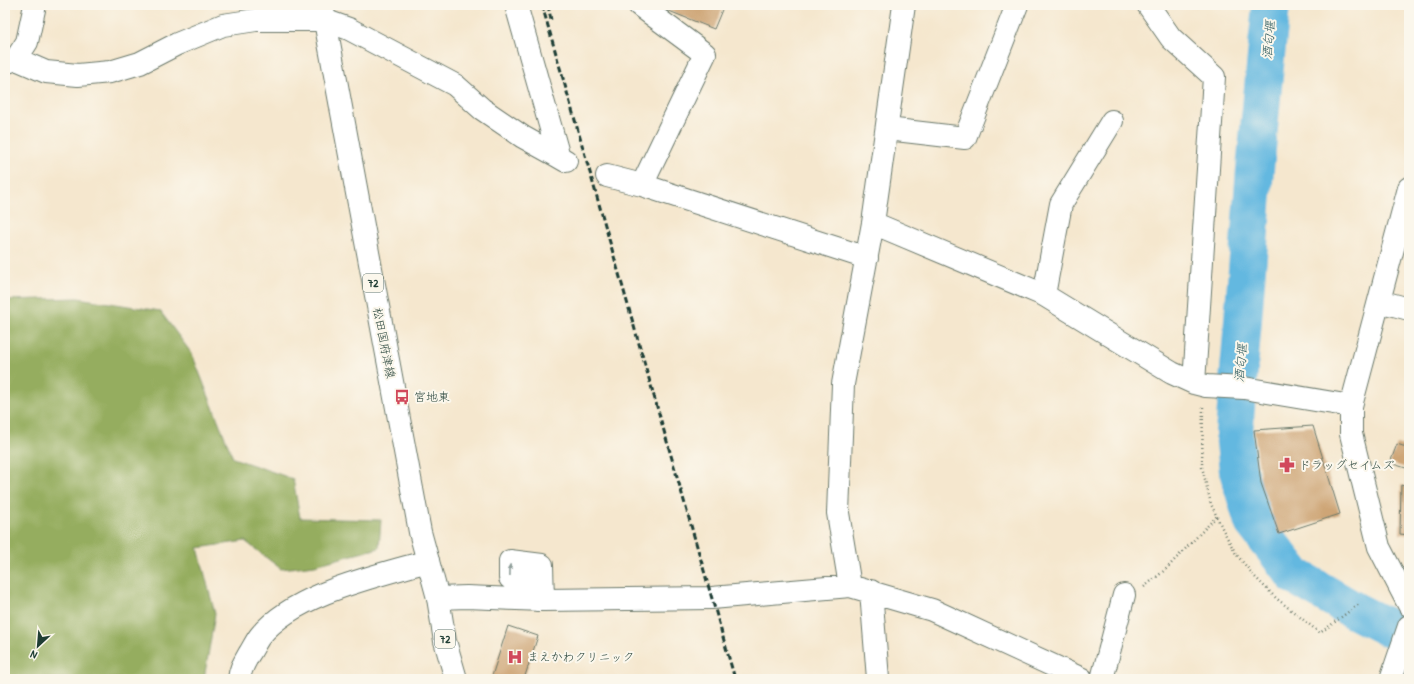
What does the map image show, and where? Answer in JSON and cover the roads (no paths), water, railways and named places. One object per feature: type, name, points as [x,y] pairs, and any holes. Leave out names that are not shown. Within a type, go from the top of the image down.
[{"type":"main road","points":[[35,5],[27,42],[10,61],[46,72],[78,75],[110,72],[140,63],[177,44],[223,25],[323,13],[349,29],[455,86],[482,108],[523,137],[566,161],[516,5]]},
{"type":"main road","points":[[639,5],[705,54],[642,185]]},
{"type":"main road","points":[[850,586],[838,513],[844,384],[873,223],[904,5]]},
{"type":"main road","points":[[887,129],[965,138],[1017,5]]},
{"type":"main road","points":[[1148,5],[1171,38],[1214,77],[1203,385]]},
{"type":"main road","name":"松田国府津線","points":[[323,13],[420,532],[438,598],[445,641],[456,679]]},
{"type":"main road","points":[[1044,295],[1061,204],[1112,121]]},
{"type":"main road","points":[[607,176],[642,185],[867,258]]},
{"type":"main road","points":[[1409,188],[1351,406],[1351,434],[1379,546],[1409,605]]},
{"type":"main road","points":[[873,223],[1044,295],[1172,374],[1203,385],[1244,388],[1351,406]]},
{"type":"main road","points":[[1379,301],[1409,309]]},
{"type":"main road","points":[[239,679],[240,671],[260,636],[279,618],[316,596],[374,576],[428,561]]},
{"type":"main road","points":[[438,598],[539,600],[712,598],[850,586],[932,610],[1082,679]]},
{"type":"main road","points":[[871,591],[878,679]]},
{"type":"main road","points":[[1102,679],[1132,593]]},
{"type":"main road","points":[[1394,669],[1409,626]]},
{"type":"waterway","name":"酒匂堰","points":[[1271,5],[1255,169],[1234,433],[1238,471],[1253,522],[1295,576],[1355,611],[1409,638]]},
{"type":"railway","points":[[542,5],[735,679]]},
{"type":"railway","points":[[548,5],[551,20]]},
{"type":"place","name":"宮地東","points":[[402,397]]},
{"type":"place","name":"ドラッグセイムズ","points":[[1287,465]]},
{"type":"place","name":"まえかわクリニック","points":[[515,657]]}]
